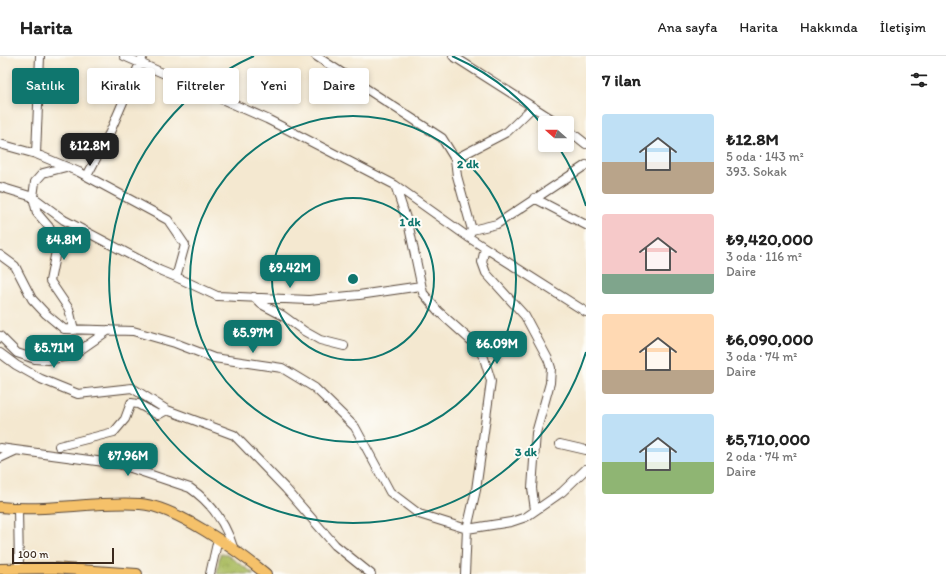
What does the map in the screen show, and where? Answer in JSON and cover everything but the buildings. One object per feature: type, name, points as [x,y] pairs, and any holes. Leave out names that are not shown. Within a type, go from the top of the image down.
[{"type":"main road","points":[[0,507],[18,509],[141,504],[156,507],[172,513],[218,539],[266,574]]},
{"type":"main road","points":[[0,569],[66,568],[137,574]]},
{"type":"street","points":[[36,154],[40,56]]},
{"type":"street","points":[[124,56],[141,60],[267,118],[395,185],[470,234],[485,248],[586,312]]},
{"type":"street","points":[[316,56],[442,138],[455,159],[457,176],[470,234]]},
{"type":"street","points":[[453,56],[547,116]]},
{"type":"street","points":[[87,176],[110,132],[141,60]]},
{"type":"street","points":[[455,159],[507,132],[532,107]]},
{"type":"street","points":[[574,135],[586,144]]},
{"type":"street","points":[[0,144],[36,154],[87,176],[168,220],[186,245],[176,277]]},
{"type":"street","points":[[470,234],[497,224],[534,198],[586,165]]},
{"type":"street","points":[[66,167],[43,173],[35,182],[33,197],[37,213],[49,227],[57,246],[50,281],[69,309],[74,330]]},
{"type":"street","points":[[395,185],[409,227],[423,294],[438,312],[476,345],[484,358],[490,381],[476,490],[466,529],[465,574]]},
{"type":"street","points":[[0,187],[33,197],[64,220],[159,270],[217,296],[309,300],[331,299],[421,286]]},
{"type":"street","points":[[534,198],[586,225]]},
{"type":"street","points":[[485,248],[482,262],[486,273],[525,316],[545,352],[551,368],[550,383],[536,433],[532,488],[535,510]]},
{"type":"street","points":[[0,255],[15,266],[32,299],[46,314],[64,329],[133,331],[175,343],[214,358],[282,368],[315,388],[355,426],[390,492],[419,514],[466,529],[511,522],[526,516],[562,492],[586,469]]},
{"type":"street","points":[[254,297],[261,304],[282,314],[304,331],[320,340],[344,346]]},
{"type":"street","points":[[0,336],[16,353],[35,359],[48,360],[73,355],[109,330]]},
{"type":"street","points":[[0,353],[16,365],[41,379],[78,394],[132,388],[167,410],[234,435],[286,489],[335,545],[371,574]]},
{"type":"street","points":[[59,446],[114,432],[125,419],[132,403],[138,404],[158,415],[164,414],[167,410]]},
{"type":"street","points":[[560,444],[586,450]]},
{"type":"street","points":[[0,448],[119,464],[190,488],[200,494],[214,510],[228,532],[234,550]]},
{"type":"street","points":[[0,458],[15,451]]},
{"type":"street","points":[[18,509],[19,568]]},
{"type":"street","points":[[210,574],[218,539]]},
{"type":"green space","points":[[220,554],[226,554],[254,574],[217,574]]}]
